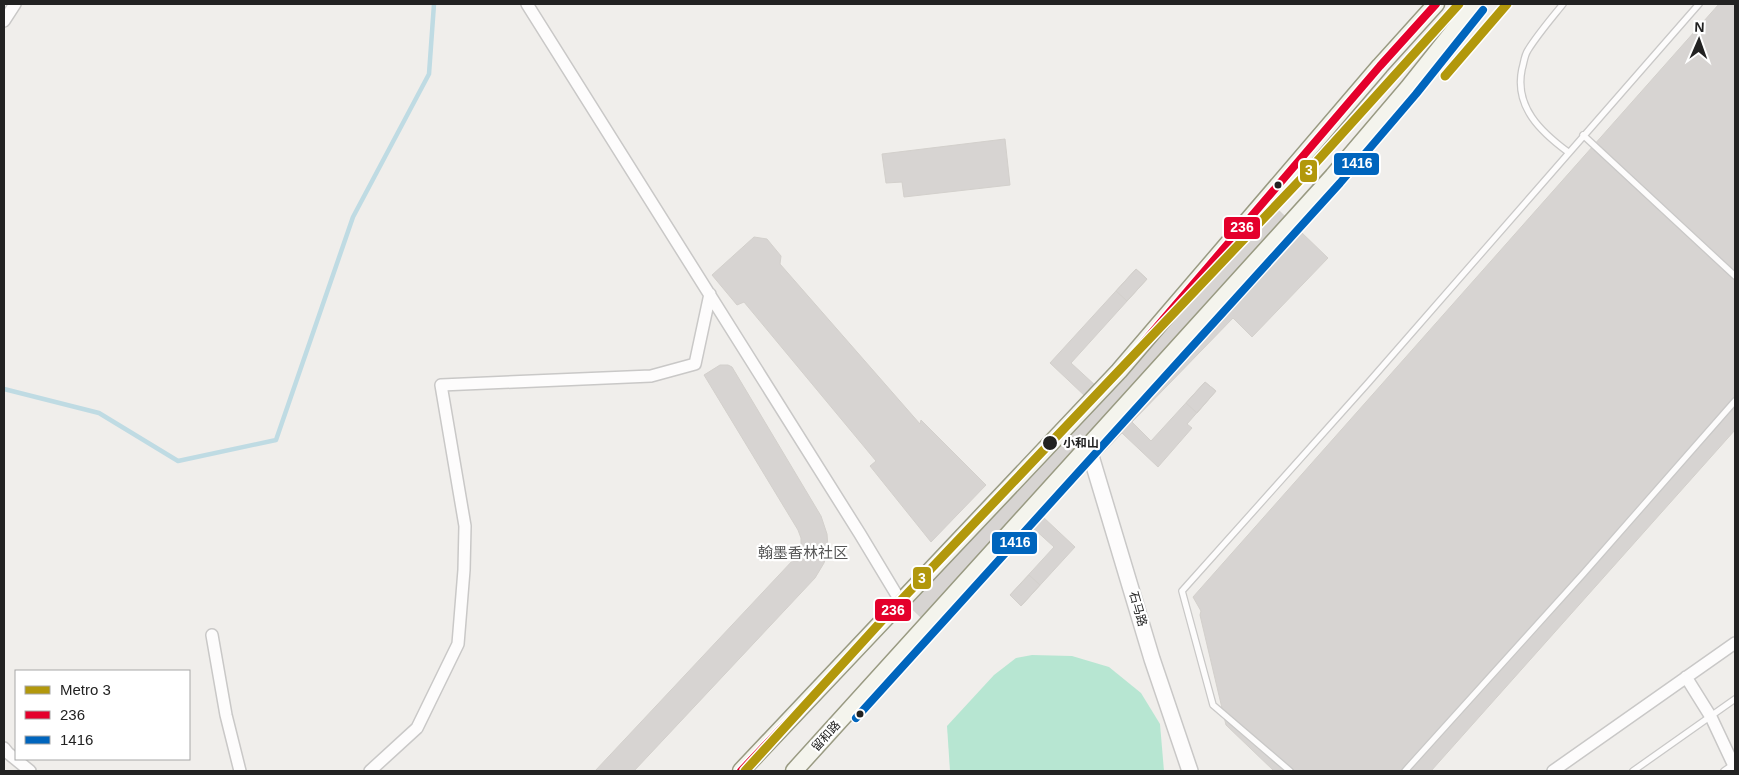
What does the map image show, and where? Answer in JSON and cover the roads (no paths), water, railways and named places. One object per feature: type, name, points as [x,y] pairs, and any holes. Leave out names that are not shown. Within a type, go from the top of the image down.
[{"type":"main road","points":[[741,771],[1119,371],[1380,66],[1436,4]]},
{"type":"main road","name":"留和路","points":[[794,771],[1333,176],[1408,88],[1475,4]]},
{"type":"street","points":[[4,21],[14,4]]},
{"type":"street","points":[[528,4],[901,602]]},
{"type":"street","points":[[370,771],[417,728],[458,644],[464,570],[465,526],[441,385],[651,376],[695,364],[710,294]]},
{"type":"street","name":"石马路","points":[[1088,446],[1152,659],[1190,771]]},
{"type":"street","points":[[212,635],[226,715],[240,771]]},
{"type":"street","points":[[1553,771],[1735,643]]},
{"type":"street","points":[[1686,678],[1711,716],[1732,767]]},
{"type":"street","points":[[4,748],[15,759]]},
{"type":"street","points":[[17,760],[30,771]]},
{"type":"lane","points":[[1563,4],[1526,52],[1520,80],[1525,104],[1534,122],[1547,137],[1568,152]]},
{"type":"lane","points":[[1290,771],[1213,705],[1182,591],[1368,383],[1699,4]]},
{"type":"lane","points":[[1583,135],[1735,276]]},
{"type":"lane","points":[[1405,771],[1583,574],[1735,401]]},
{"type":"lane","points":[[1633,771],[1735,699]]},
{"type":"waterway","points":[[4,389],[99,413],[178,461],[276,440],[353,217],[429,74],[434,4]]},
{"type":"metro line","name":"3","points":[[745,771],[887,615],[1301,179],[1459,4]]},
{"type":"metro line","name":"3","points":[[1445,76],[1507,4]]},
{"type":"place","name":"小和山","points":[[1050,443]]},
{"type":"district","name":"翰墨香林社区","points":[[803,553]]}]
